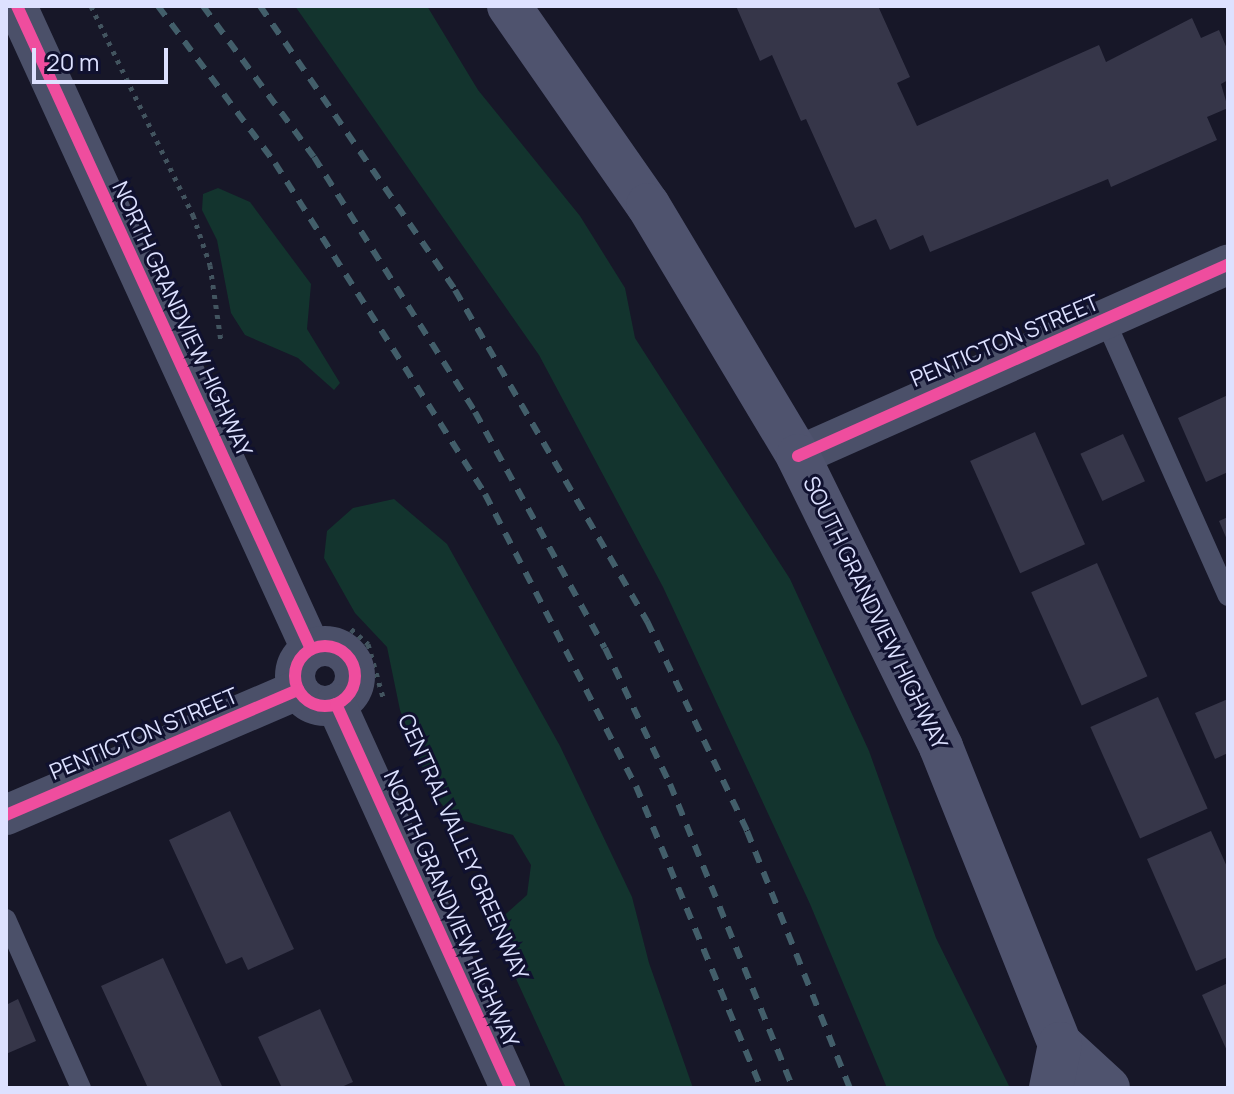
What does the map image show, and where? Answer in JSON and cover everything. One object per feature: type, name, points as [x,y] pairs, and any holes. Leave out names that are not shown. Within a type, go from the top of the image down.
[{"type":"main road","name":"SOUTH GRANDVIEW HIGHWAY","points":[[509,6],[648,205],[798,456],[941,747],[1060,1044],[1108,1088]]},
{"type":"main road","points":[[1051,1088],[1060,1044]]},
{"type":"street","name":"NORTH GRANDVIEW HIGHWAY","points":[[17,6],[311,649]]},
{"type":"street","name":"PENTICTON STREET","points":[[798,456],[1228,265]]},
{"type":"street","points":[[311,649],[339,649],[352,663],[351,691],[336,704],[311,702],[298,690],[298,662],[311,649]]},
{"type":"street","name":"PENTICTON STREET","points":[[6,815],[298,690]]},
{"type":"street","name":"NORTH GRANDVIEW HIGHWAY","points":[[336,704],[510,1088]]},
{"type":"lane","points":[[1105,320],[1228,596]]},
{"type":"lane","points":[[6,919],[81,1088]]},
{"type":"path","points":[[91,6],[193,215],[210,265],[222,343]]},
{"type":"green space","points":[[295,6],[427,6],[478,90],[580,216],[625,288],[635,338],[790,579],[869,751],[936,938],[1010,1088],[887,1088],[810,904],[663,587],[539,355]]},
{"type":"green space","points":[[218,188],[250,202],[311,284],[307,329],[340,383],[334,390],[298,358],[245,335],[231,313],[217,240],[202,210],[203,194]]},
{"type":"green space","points":[[394,499],[447,544],[560,746],[632,897],[649,963],[693,1088],[566,1088],[506,957],[499,920],[527,895],[531,865],[513,835],[451,817],[431,789],[400,710],[387,647],[355,613],[324,558],[327,531],[353,508]]},
{"type":"building","points":[[736,6],[878,6],[910,77],[897,83],[917,126],[1099,45],[1106,62],[1192,18],[1201,38],[1219,30],[1228,51],[1228,80],[1221,84],[1228,108],[1207,117],[1217,140],[1111,187],[1108,179],[930,252],[923,235],[890,250],[876,219],[855,228],[806,119],[801,121],[772,55],[760,61]]},
{"type":"building","points":[[1228,395],[1228,472],[1206,482],[1178,418]]},
{"type":"building","points":[[1035,432],[1085,544],[1020,573],[970,461]]},
{"type":"building","points":[[1123,434],[1145,481],[1102,501],[1080,454]]},
{"type":"building","points":[[1228,517],[1228,542],[1219,521]]},
{"type":"building","points":[[1097,563],[1147,676],[1082,706],[1031,592]]},
{"type":"building","points":[[1158,697],[1208,808],[1140,839],[1090,727]]},
{"type":"building","points":[[1228,699],[1228,753],[1215,759],[1195,713]]},
{"type":"building","points":[[230,811],[294,949],[248,970],[242,957],[226,964],[169,840]]},
{"type":"building","points":[[1211,831],[1228,869],[1228,957],[1196,971],[1147,859]]},
{"type":"building","points":[[163,958],[223,1088],[148,1088],[101,986]]},
{"type":"building","points":[[1228,983],[1228,1053],[1202,995]]},
{"type":"building","points":[[18,999],[36,1041],[6,1054],[6,1005]]},
{"type":"building","points":[[320,1009],[353,1082],[339,1088],[282,1088],[258,1037]]},
{"type":"railway","points":[[158,6],[275,163],[485,494],[636,786],[761,1088]]},
{"type":"railway","points":[[203,6],[314,157],[475,412],[605,648],[670,784],[793,1088]]},
{"type":"railway","points":[[260,6],[455,290],[647,621],[747,831],[850,1088]]},
{"type":"cycle path","points":[[17,6],[311,649]]},
{"type":"cycle path","points":[[798,456],[1228,265]]},
{"type":"cycle path","points":[[325,646],[336,648],[346,655],[353,665],[355,676],[353,687],[346,697],[336,704],[325,706],[314,704],[304,697],[297,687],[295,676],[297,665],[304,655],[314,648],[325,646]]},
{"type":"cycle path","points":[[6,815],[298,690]]},
{"type":"cycle path","points":[[336,704],[510,1088]]}]
